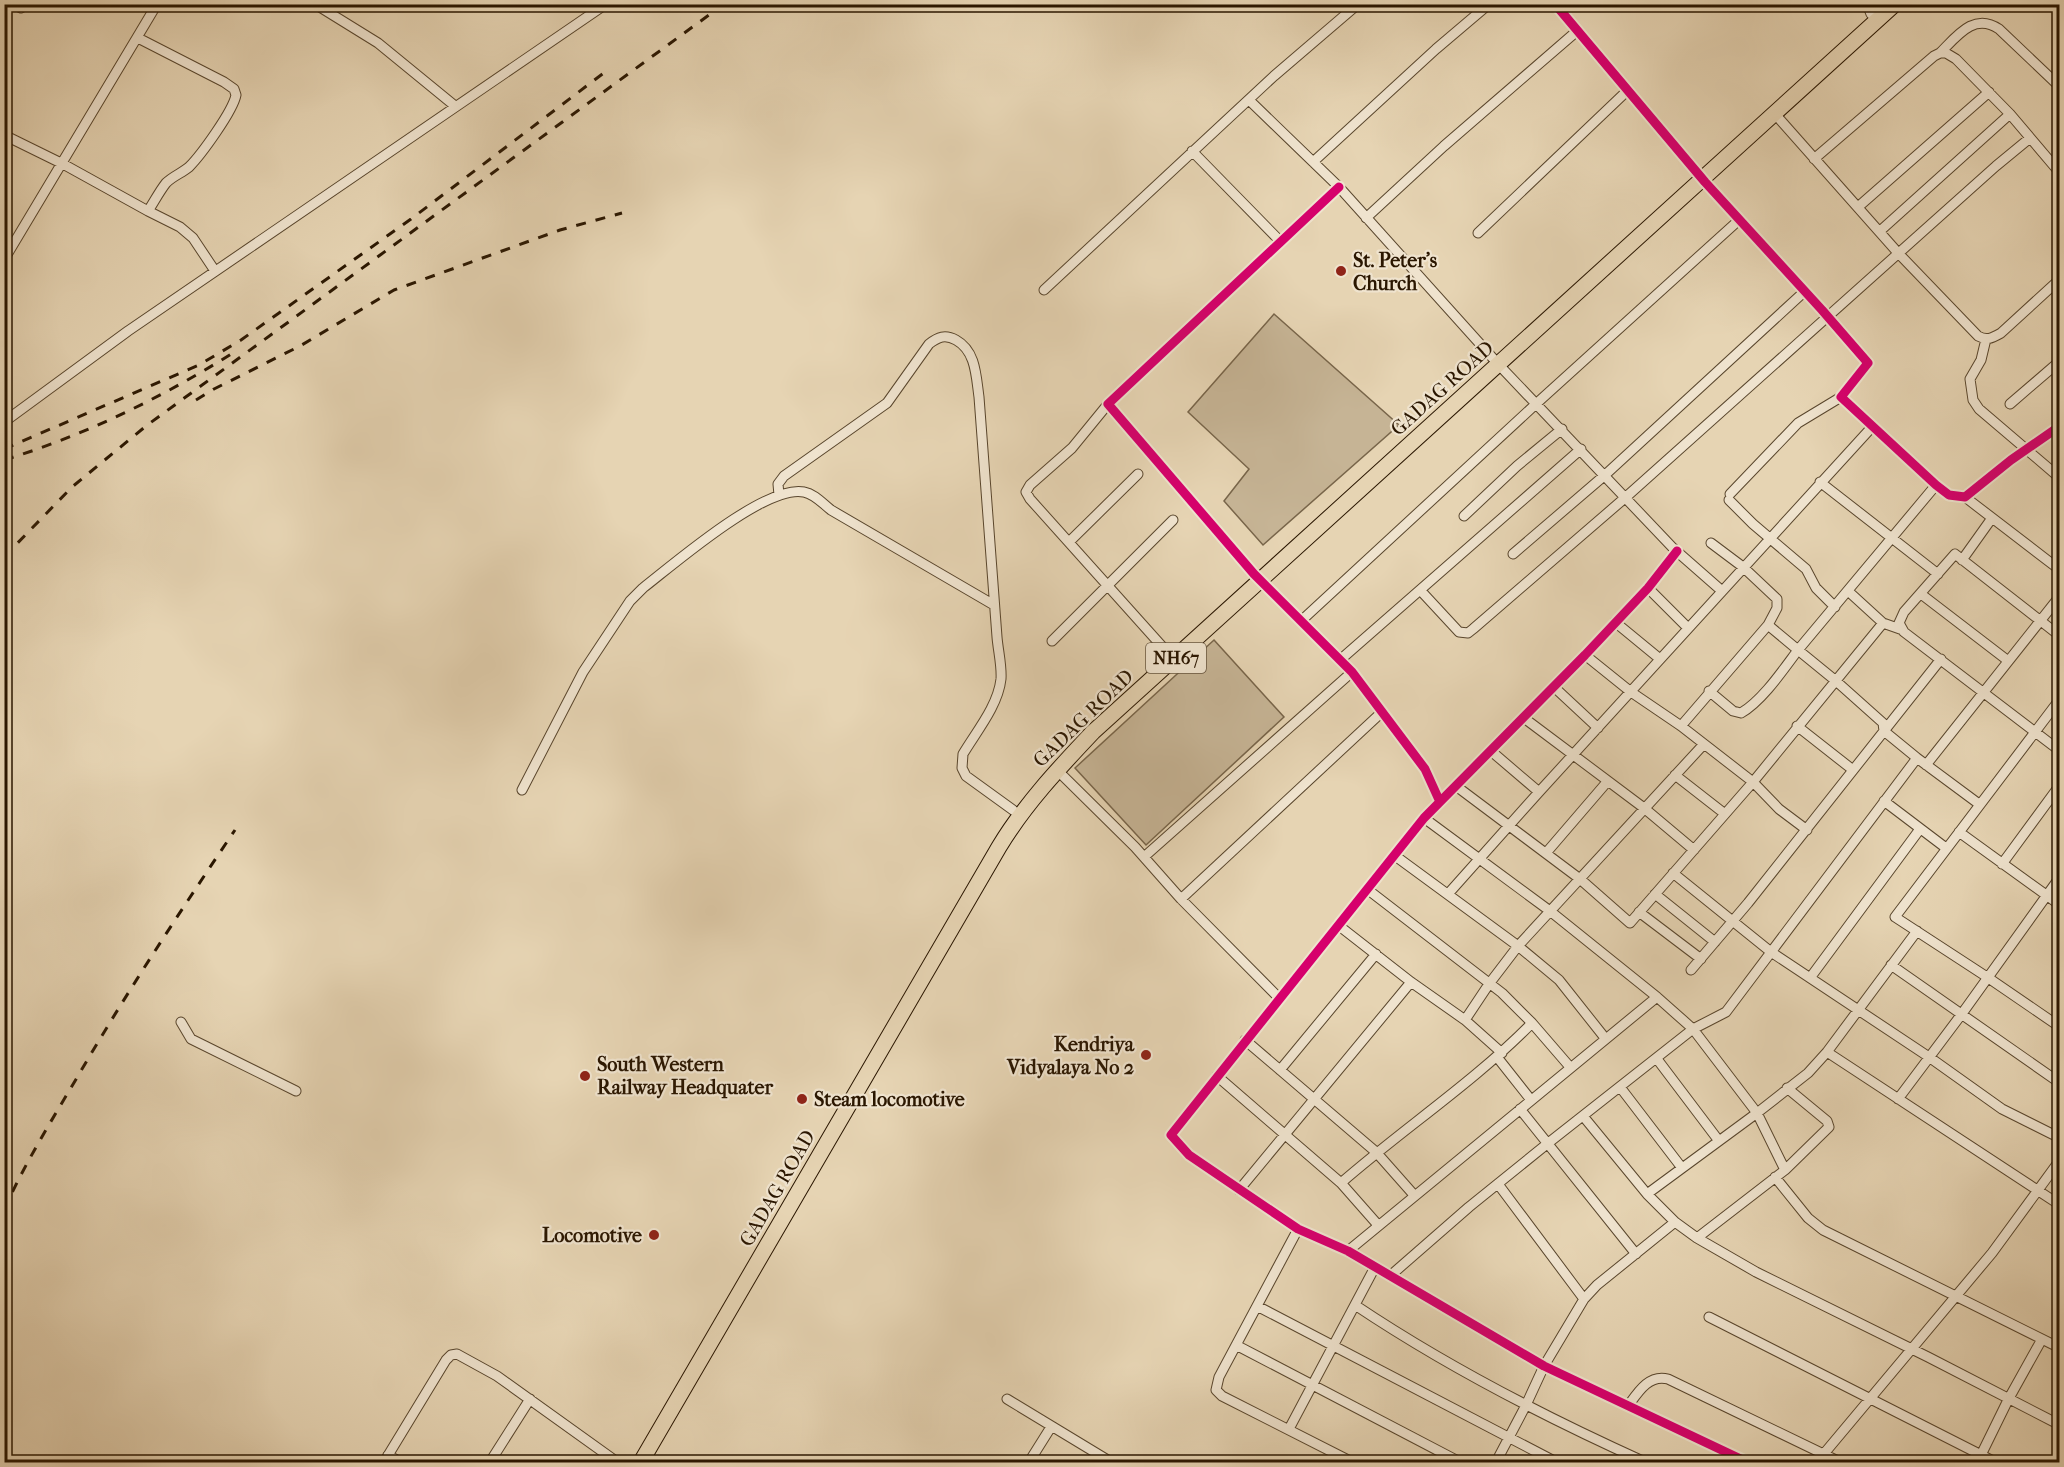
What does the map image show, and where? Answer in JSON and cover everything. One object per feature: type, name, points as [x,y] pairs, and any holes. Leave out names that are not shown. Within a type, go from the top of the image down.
[{"type":"highway","name":"GADAG ROAD","points":[[1700,175],[1775,114],[1895,4]]},
{"type":"highway","name":"GADAG ROAD","points":[[641,1462],[999,847],[1020,816],[1057,770],[1093,732],[1257,578],[1700,175],[1873,8]]},
{"type":"highway","name":"GADAG ROAD","points":[[630,1462],[648,1435],[991,842],[1013,810],[1050,764],[1087,726],[1168,653],[1257,578]]},
{"type":"street","points":[[5,258],[157,4]]},
{"type":"street","points":[[315,4],[378,43],[455,106]]},
{"type":"street","points":[[4,422],[128,331],[606,4]]},
{"type":"street","points":[[1313,162],[1489,4]]},
{"type":"street","points":[[1555,4],[1739,220],[1869,363],[1841,397],[1798,423],[1730,497],[1770,538],[1806,569],[1816,588],[1834,607]]},
{"type":"street","points":[[1044,290],[1192,151],[1357,5]]},
{"type":"street","points":[[1814,159],[1940,53],[1962,31],[1974,24],[1990,23],[1999,29],[2060,87]]},
{"type":"street","points":[[1366,218],[1444,146],[1577,31]]},
{"type":"street","points":[[138,38],[224,82],[234,89],[236,95],[227,115],[198,157],[184,171],[165,184],[148,212]]},
{"type":"street","points":[[1940,53],[1950,55],[1989,92],[2060,173]]},
{"type":"street","points":[[1478,233],[1628,90]]},
{"type":"street","points":[[1858,207],[1989,92]]},
{"type":"street","points":[[1249,100],[1339,187],[1496,361],[1677,551],[1722,591]]},
{"type":"street","points":[[1775,114],[1899,255],[1978,336],[1986,339],[2001,333],[2060,279]]},
{"type":"street","points":[[1880,231],[2010,114]]},
{"type":"street","points":[[4,135],[180,227],[193,238],[215,271]]},
{"type":"street","points":[[1421,591],[1453,627],[1463,633],[1468,633],[1626,497],[2030,138]]},
{"type":"street","points":[[1192,151],[1281,242]]},
{"type":"street","points":[[1168,653],[1030,499],[1026,492],[1027,488],[1072,448],[1108,404],[1339,187]]},
{"type":"street","points":[[1301,621],[1739,220]]},
{"type":"street","points":[[1513,554],[1605,475],[1805,291]]},
{"type":"street","points":[[779,495],[778,484],[784,476],[887,403],[929,344],[936,338],[950,337],[967,348],[972,358],[979,397],[1001,676],[994,702],[961,761],[966,776],[1013,810]]},
{"type":"street","points":[[1986,339],[1981,360],[1970,379],[1973,400],[1990,420],[2060,478]]},
{"type":"street","points":[[2010,404],[2060,361]]},
{"type":"street","points":[[1841,397],[1899,448],[1936,485],[1949,495],[1965,497],[2060,570]]},
{"type":"street","points":[[1108,404],[1257,578],[1352,672],[1425,769],[1440,802]]},
{"type":"street","points":[[1448,894],[1508,825],[1872,426]]},
{"type":"street","points":[[1965,497],[2060,426]]},
{"type":"street","points":[[1464,516],[1517,466],[1562,429]]},
{"type":"street","points":[[1340,660],[1581,449]]},
{"type":"street","points":[[1069,542],[1138,474]]},
{"type":"street","points":[[1820,483],[1938,574]]},
{"type":"street","points":[[1709,691],[1733,711],[1741,713],[1754,702],[1775,680],[1936,485]]},
{"type":"street","points":[[522,790],[583,672],[630,601],[643,588],[738,516],[779,495],[807,493],[831,510],[994,605]]},
{"type":"street","points":[[1962,560],[1992,518]]},
{"type":"street","points":[[1052,641],[1173,520]]},
{"type":"street","points":[[1681,726],[1709,691],[1768,626],[1777,608],[1776,599],[1743,567],[1711,543]]},
{"type":"street","points":[[1677,551],[1648,588],[1585,655],[1424,818],[1170,1135],[1189,1155],[1298,1229],[1348,1251],[1544,1366],[1747,1462]]},
{"type":"street","points":[[1900,628],[1900,618],[1955,554],[2060,636]]},
{"type":"street","points":[[1648,588],[1688,628]]},
{"type":"street","points":[[1848,591],[1883,623],[1900,628],[2060,751]]},
{"type":"street","points":[[1921,594],[2007,660]]},
{"type":"street","points":[[1926,765],[2060,596]]},
{"type":"street","points":[[1615,622],[1660,659]]},
{"type":"street","points":[[1456,786],[1580,879],[1630,923],[1753,782],[1883,623]]},
{"type":"street","points":[[1768,626],[1836,681],[1883,723],[1884,731],[1979,804]]},
{"type":"street","points":[[1585,655],[1753,782],[1779,809],[1807,830]]},
{"type":"street","points":[[1691,970],[1733,923],[1941,659]]},
{"type":"street","points":[[1144,857],[1352,672]]},
{"type":"street","points":[[1554,687],[1598,728]]},
{"type":"street","points":[[2060,699],[1894,917],[1987,977],[2060,1028]]},
{"type":"street","points":[[1181,899],[1382,712]]},
{"type":"street","points":[[1524,718],[1644,808],[1694,850]]},
{"type":"street","points":[[1797,726],[1853,770]]},
{"type":"street","points":[[1466,1020],[1489,984],[1518,946],[1704,744]]},
{"type":"street","points":[[1491,751],[1539,792]]},
{"type":"street","points":[[1390,1276],[1547,1144],[1693,1029],[1726,1012],[1917,758]]},
{"type":"street","points":[[1057,770],[1279,998]]},
{"type":"street","points":[[1675,775],[1725,814]]},
{"type":"street","points":[[1546,853],[1607,782]]},
{"type":"street","points":[[2002,864],[2060,785]]},
{"type":"street","points":[[1884,801],[1946,848]]},
{"type":"street","points":[[1424,818],[1550,911],[1693,1029],[1757,1113],[1785,1170]]},
{"type":"street","points":[[1810,978],[1920,829]]},
{"type":"street","points":[[1959,832],[2060,905]]},
{"type":"street","points":[[1394,855],[1518,946],[1559,980],[1605,1038]]},
{"type":"street","points":[[1673,873],[1771,952],[1929,1057],[2002,1109],[2060,1138]]},
{"type":"street","points":[[1898,1099],[2060,877]]},
{"type":"street","points":[[1367,889],[1489,984],[1532,1023],[1570,1067]]},
{"type":"street","points":[[1655,894],[1715,942]]},
{"type":"street","points":[[1639,912],[1701,959]]},
{"type":"street","points":[[1338,925],[1411,982],[1466,1020],[1499,1055],[1531,1100]]},
{"type":"street","points":[[1647,1194],[1808,1073],[1827,1052],[1917,931]]},
{"type":"street","points":[[1280,1070],[1376,954]]},
{"type":"street","points":[[1891,965],[2060,1083]]},
{"type":"street","points":[[1239,1190],[1411,982]]},
{"type":"street","points":[[1348,1251],[1657,997]]},
{"type":"street","points":[[181,1022],[191,1039],[296,1091]]},
{"type":"street","points":[[1341,1183],[1376,1152],[1499,1055],[1532,1023]]},
{"type":"street","points":[[1245,1040],[1376,1152],[1414,1195]]},
{"type":"street","points":[[1827,1052],[2060,1205]]},
{"type":"street","points":[[1657,1059],[1719,1141]]},
{"type":"street","points":[[1217,1077],[1341,1183],[1378,1225]]},
{"type":"street","points":[[1620,1087],[1682,1168]]},
{"type":"street","points":[[1697,1238],[1785,1170],[1829,1127],[1827,1121],[1787,1088]]},
{"type":"street","points":[[1520,1109],[1636,1254]]},
{"type":"street","points":[[1583,1116],[1647,1194],[1675,1222],[1697,1238],[1756,1272],[2060,1425]]},
{"type":"street","points":[[1816,1462],[1992,1253],[2059,1161]]},
{"type":"street","points":[[1774,1177],[1815,1225],[2060,1348]]},
{"type":"street","points":[[1498,1184],[1584,1299]]},
{"type":"street","points":[[1496,1462],[1544,1366],[1584,1299],[1597,1285],[1675,1222]]},
{"type":"street","points":[[1298,1229],[1219,1377],[1216,1390],[1222,1396],[1352,1462]]},
{"type":"street","points":[[1288,1429],[1375,1267]]},
{"type":"street","points":[[1355,1305],[1412,1342],[1526,1405],[1645,1462]]},
{"type":"street","points":[[1257,1306],[1556,1462]]},
{"type":"street","points":[[1709,1317],[1995,1462]]},
{"type":"street","points":[[1981,1455],[2042,1339]]},
{"type":"street","points":[[1236,1345],[1460,1462]]},
{"type":"street","points":[[400,1462],[386,1459],[451,1355],[461,1355],[530,1399],[617,1462]]},
{"type":"street","points":[[1628,1406],[1643,1386],[1652,1379],[1660,1377],[1668,1379],[1840,1462]]},
{"type":"street","points":[[490,1462],[530,1399]]},
{"type":"street","points":[[1007,1399],[1111,1462]]},
{"type":"street","points":[[1029,1462],[1051,1427]]},
{"type":"shaded area","points":[[1274,314],[1399,425],[1263,545],[1224,501],[1249,469],[1188,412]]},
{"type":"shaded area","points":[[1214,640],[1284,717],[1146,845],[1075,768]]},
{"type":"railway","points":[[4,557],[72,487],[146,426],[724,4]]},
{"type":"railway","points":[[4,449],[199,365],[241,340],[411,219],[609,69]]},
{"type":"railway","points":[[196,400],[300,346],[394,290],[560,230],[622,213]]},
{"type":"railway","points":[[4,460],[65,439],[124,413],[181,384],[236,351]]},
{"type":"railway","points":[[4,1210],[38,1144],[113,1017],[235,830]]},
{"type":"cycle path","points":[[1555,4],[1705,182],[1868,363],[1841,397],[1936,485],[1949,495],[1965,497],[2011,460],[2060,426]]},
{"type":"cycle path","points":[[1339,187],[1108,404],[1254,574],[1352,672],[1425,769],[1440,802]]},
{"type":"cycle path","points":[[1677,551],[1648,588],[1585,655],[1424,818],[1171,1135],[1189,1155],[1298,1229],[1348,1251],[1544,1366],[1747,1462]]},
{"type":"place","name":"St. Peter's Church","points":[[1341,271]]},
{"type":"place","name":"Kendriya Vidyalaya No 2","points":[[1146,1055]]},
{"type":"place","name":"South Western Railway Headquater","points":[[585,1076]]},
{"type":"place","name":"Steam locomotive","points":[[802,1099]]},
{"type":"place","name":"Locomotive","points":[[654,1235]]}]
